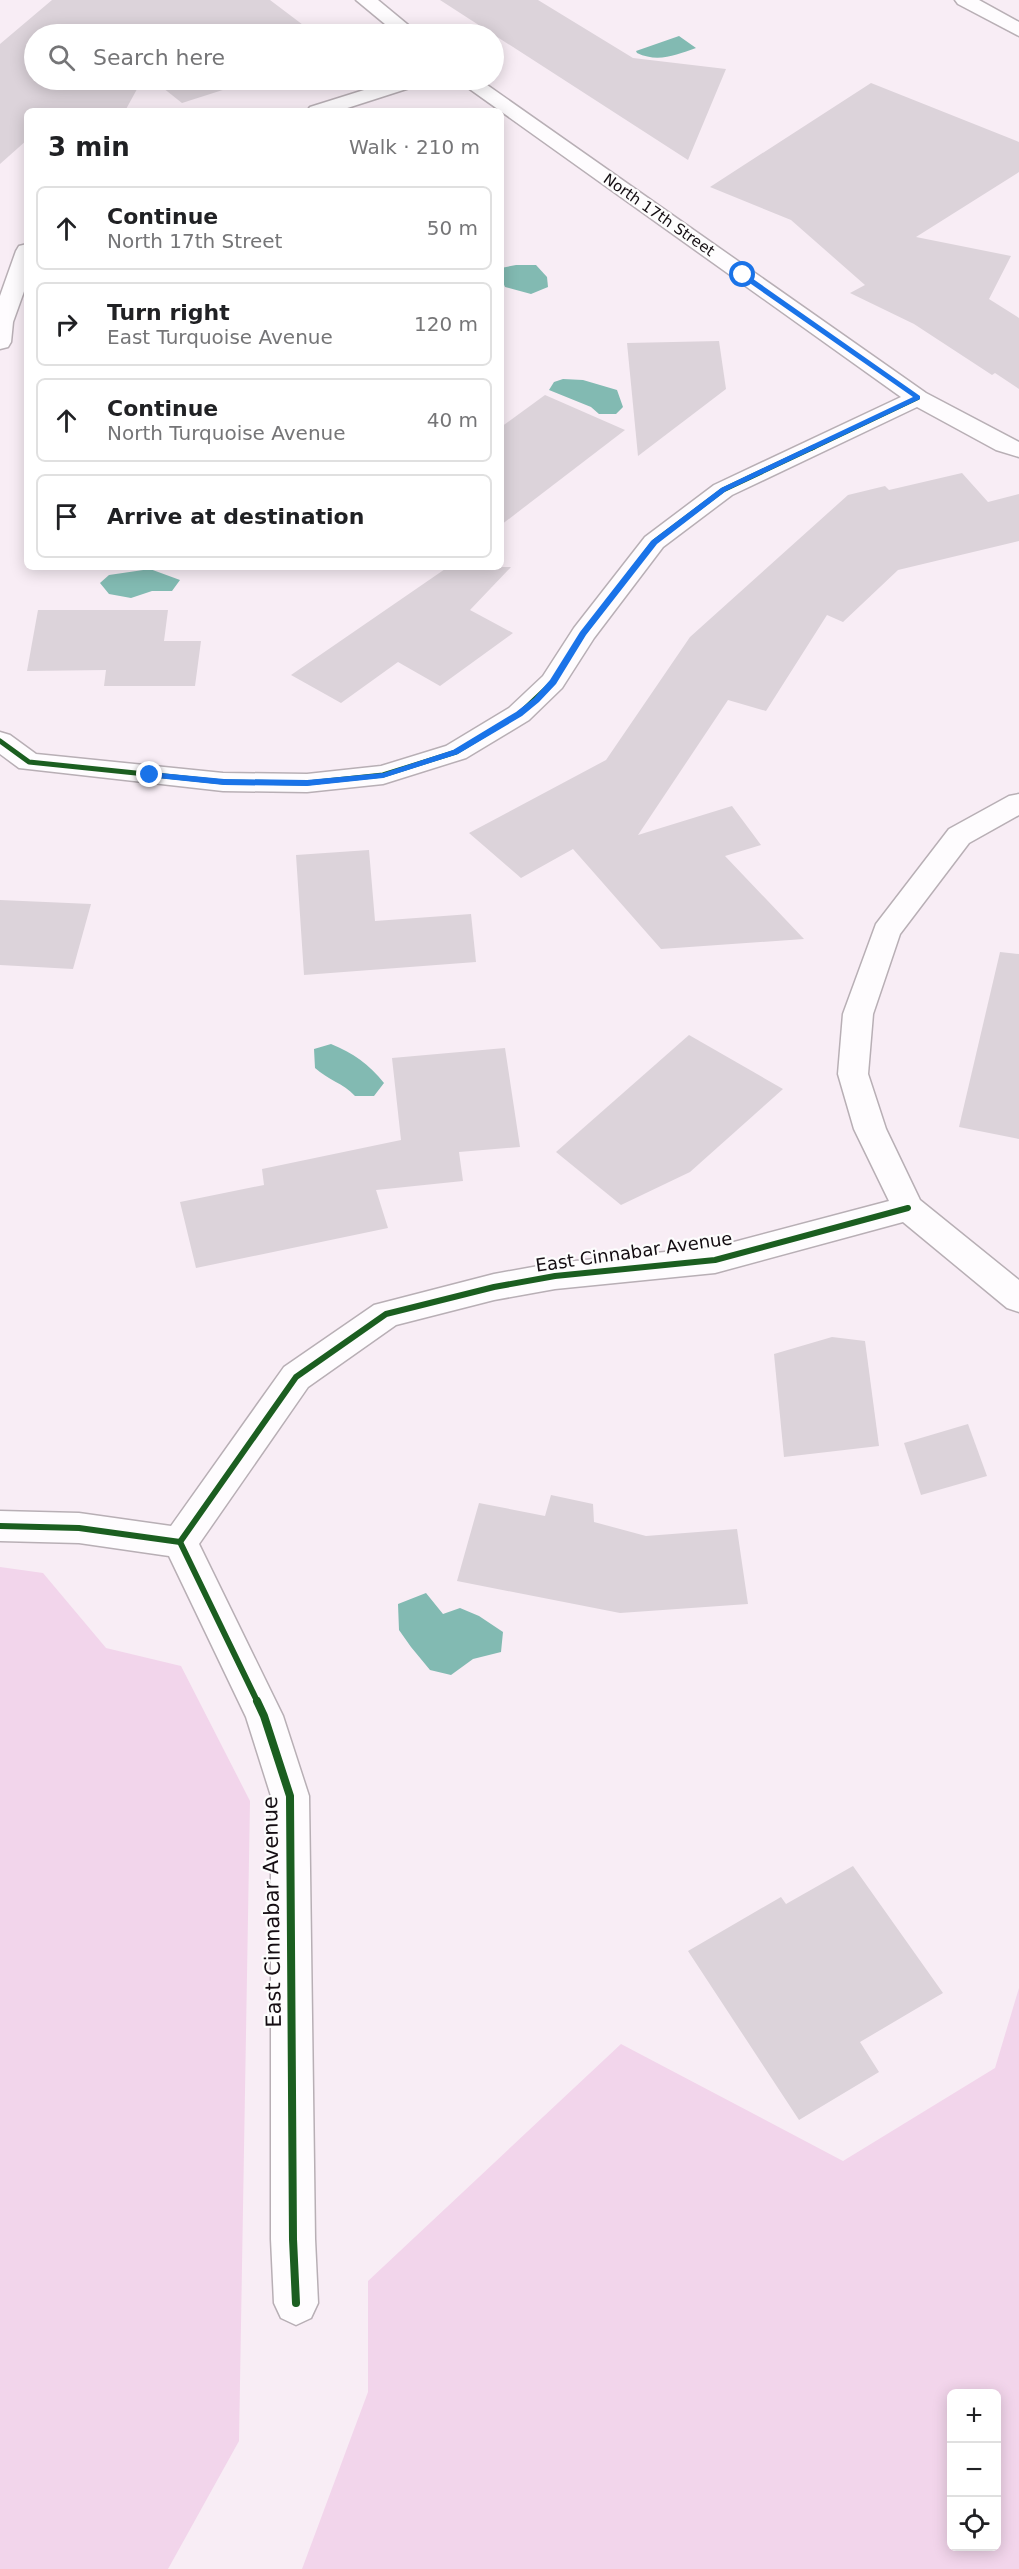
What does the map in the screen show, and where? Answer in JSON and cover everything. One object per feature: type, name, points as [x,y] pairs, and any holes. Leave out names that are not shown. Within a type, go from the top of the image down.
[{"type":"street","points":[[366,0],[396,24]]},
{"type":"street","points":[[965,0],[1019,30]]},
{"type":"street","points":[[326,108],[383,90]]},
{"type":"street","name":"North 17th Street","points":[[481,90],[918,398],[1012,447]]},
{"type":"street","points":[[1,329],[24,260]]},
{"type":"street","points":[[0,741],[29,762],[224,782],[307,783],[383,775],[456,752],[519,714],[553,682],[583,634],[654,542],[723,490],[918,398]]},
{"type":"street","points":[[1019,803],[959,836],[886,931],[858,1014],[853,1074],[870,1129],[908,1208],[1019,1299]]},
{"type":"street","name":"East Cinnabar Avenue","points":[[296,2303],[293,2240],[290,1796],[264,1716],[180,1542],[296,1377],[386,1314],[494,1287],[555,1276],[715,1260],[908,1208]]},
{"type":"street","points":[[0,1526],[79,1528],[180,1542]]},
{"type":"shaded area","points":[[679,36],[696,48],[660,58],[645,56],[636,51]]},
{"type":"shaded area","points":[[536,265],[547,277],[548,287],[531,294],[505,287],[504,267]]},
{"type":"shaded area","points":[[563,379],[583,380],[617,390],[623,407],[616,414],[599,414],[591,407],[549,390],[554,382]]},
{"type":"shaded area","points":[[153,570],[180,580],[172,591],[152,591],[131,598],[109,594],[100,583],[109,575]]},
{"type":"shaded area","points":[[331,1044],[360,1060],[384,1083],[374,1096],[355,1096],[315,1068],[314,1049]]},
{"type":"shaded area","points":[[0,1567],[43,1573],[106,1648],[181,1666],[250,1801],[239,2441],[168,2569],[0,2569]]},
{"type":"shaded area","points":[[426,1593],[443,1614],[460,1608],[479,1616],[503,1632],[501,1652],[473,1659],[451,1675],[430,1670],[399,1630],[398,1604]]},
{"type":"shaded area","points":[[1019,1988],[1019,2569],[302,2569],[368,2392],[368,2281],[621,2044],[843,2161],[995,2068]]},
{"type":"building","points":[[52,0],[270,0],[302,24],[24,24],[24,90],[137,90],[127,108],[24,108],[24,143],[0,164],[0,44]]},
{"type":"building","points":[[440,0],[538,0],[633,58],[726,69],[688,160],[504,41],[504,24],[477,24]]},
{"type":"building","points":[[871,83],[1019,142],[1019,172],[916,237],[1011,256],[989,299],[1019,318],[1019,389],[995,373],[992,375],[914,324],[850,293],[865,285],[791,220],[710,187]]},
{"type":"building","points":[[166,90],[223,90],[182,103]]},
{"type":"building","points":[[719,341],[726,389],[638,456],[627,343]]},
{"type":"building","points":[[545,395],[625,430],[504,523],[504,425]]},
{"type":"building","points":[[962,473],[988,502],[1019,494],[1019,541],[898,570],[843,622],[827,615],[766,711],[728,700],[638,835],[732,806],[761,845],[725,856],[804,939],[661,949],[573,849],[521,878],[469,833],[606,760],[690,637],[848,495],[885,486],[889,490]]},
{"type":"building","points":[[504,567],[511,567],[470,610],[513,633],[440,686],[398,662],[341,703],[291,675],[444,570],[504,570]]},
{"type":"building","points":[[38,610],[168,610],[164,641],[201,641],[195,686],[104,686],[106,670],[27,671]]},
{"type":"building","points":[[369,850],[375,921],[471,914],[476,962],[304,975],[296,855]]},
{"type":"building","points":[[0,900],[91,904],[73,969],[0,965]]},
{"type":"building","points":[[1000,952],[1019,954],[1019,1139],[959,1127]]},
{"type":"building","points":[[689,1035],[783,1089],[690,1172],[621,1205],[556,1152]]},
{"type":"building","points":[[505,1048],[520,1147],[459,1152],[463,1181],[376,1190],[388,1228],[196,1268],[180,1202],[264,1185],[262,1169],[401,1140],[392,1058]]},
{"type":"building","points":[[832,1337],[865,1341],[879,1446],[784,1457],[774,1354]]},
{"type":"building","points":[[968,1424],[987,1476],[921,1495],[904,1443]]},
{"type":"building","points":[[551,1495],[593,1504],[594,1522],[646,1536],[737,1529],[748,1604],[620,1613],[457,1581],[479,1503],[545,1516]]},
{"type":"building","points":[[853,1866],[943,1993],[860,2042],[879,2072],[799,2120],[688,1951],[781,1897],[786,1904]]},
{"type":"cycle path","points":[[0,741],[29,762],[223,782],[307,783],[383,775],[456,752],[519,714],[553,682],[583,634],[654,542],[723,490],[918,398]]},
{"type":"cycle path","points":[[0,1526],[79,1528],[180,1542],[296,1377],[386,1314],[494,1287],[555,1276],[715,1260],[908,1208]]},
{"type":"cycle path","points":[[180,1542],[264,1716],[290,1796],[293,2239],[296,2303]]},
{"type":"route","points":[[150,775],[224,782],[307,783],[383,775],[456,752],[519,714],[553,682],[583,634],[654,542],[723,490],[918,398],[743,275]]}]
